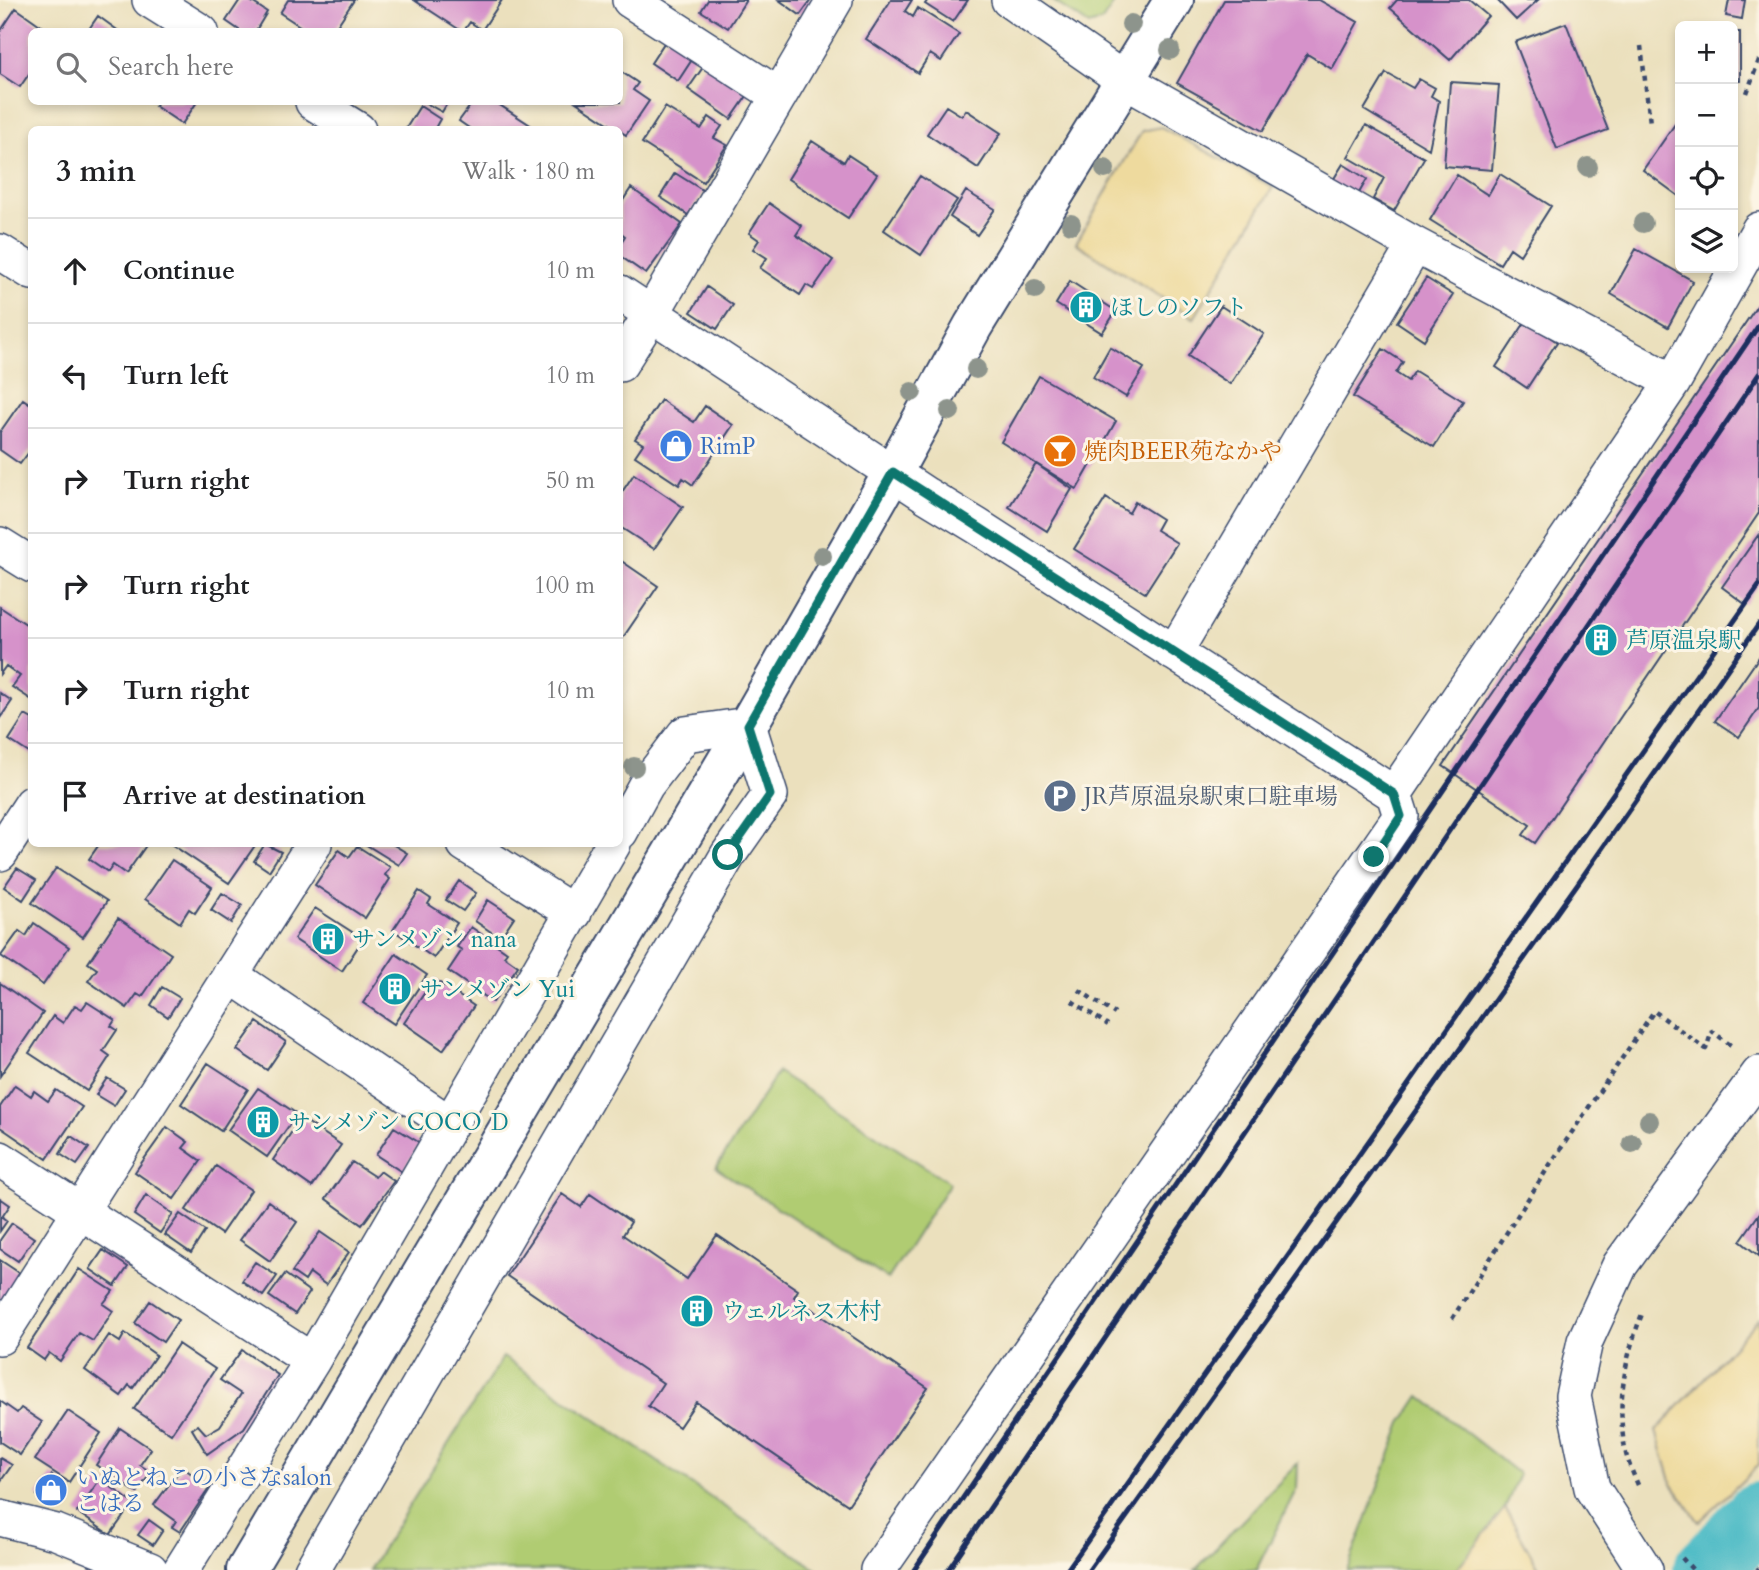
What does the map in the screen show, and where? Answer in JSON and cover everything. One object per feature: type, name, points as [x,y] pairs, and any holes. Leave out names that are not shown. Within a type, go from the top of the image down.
[{"type":"street","points":[[150,0],[195,28]]},
{"type":"street","points":[[630,0],[779,96]]},
{"type":"street","points":[[623,359],[835,0]]},
{"type":"street","points":[[1009,0],[1124,80],[1415,245],[1673,382]]},
{"type":"street","points":[[246,1570],[748,725],[973,326],[1174,0]]},
{"type":"street","points":[[318,105],[352,126]]},
{"type":"street","points":[[1394,794],[1673,382],[1759,230]]},
{"type":"street","points":[[1174,653],[1415,245]]},
{"type":"street","points":[[0,252],[28,270]]},
{"type":"street","points":[[623,295],[1394,794],[1401,816],[878,1570]]},
{"type":"street","points":[[0,545],[28,562]]},
{"type":"street","points":[[623,827],[646,785],[685,734],[748,725]]},
{"type":"street","points":[[312,1570],[728,855],[770,795],[748,725]]},
{"type":"street","points":[[0,853],[28,810]]},
{"type":"street","points":[[0,1337],[312,847]]},
{"type":"street","points":[[470,847],[574,913]]},
{"type":"street","points":[[181,1570],[312,1362],[611,847]]},
{"type":"street","points":[[230,975],[450,1125]]},
{"type":"street","points":[[1646,1570],[1592,1488],[1573,1396],[1585,1341],[1620,1265],[1750,1064]]},
{"type":"street","points":[[0,1159],[312,1362]]},
{"type":"street","points":[[0,1518],[56,1532],[150,1570]]},
{"type":"path","points":[[1641,46],[1650,123]]},
{"type":"path","points":[[1747,93],[1759,60]]},
{"type":"path","points":[[1079,990],[1115,1014]]},
{"type":"path","points":[[1072,1001],[1108,1025]]},
{"type":"path","points":[[1452,1320],[1549,1166],[1654,1011],[1706,1049],[1712,1031],[1750,1064]]},
{"type":"path","points":[[1642,1495],[1625,1450],[1620,1399],[1631,1342],[1645,1305]]},
{"type":"path","points":[[1680,1555],[1693,1570]]},
{"type":"green space","points":[[1052,0],[1116,0],[1102,21],[1089,25]]},
{"type":"green space","points":[[778,1072],[950,1183],[888,1279],[716,1168]]},
{"type":"green space","points":[[503,1357],[818,1570],[369,1570]]},
{"type":"green space","points":[[1420,1396],[1519,1474],[1505,1508],[1456,1570],[1347,1570],[1402,1423]]},
{"type":"green space","points":[[1298,1463],[1297,1488],[1256,1570],[1195,1570]]},
{"type":"sand","points":[[1161,127],[1273,187],[1194,318],[1076,243],[1142,131]]},
{"type":"sand","points":[[1759,1318],[1759,1465],[1699,1522],[1672,1484],[1656,1431]]},
{"type":"sand","points":[[1505,1508],[1540,1570],[1456,1570]]},
{"type":"building","points":[[240,0],[249,0],[267,12],[257,28],[236,28],[226,21]]},
{"type":"building","points":[[288,0],[354,0],[336,28],[303,28],[280,13]]},
{"type":"building","points":[[414,0],[502,0],[483,28],[470,22],[466,28],[457,28]]},
{"type":"building","points":[[708,0],[746,0],[728,28],[701,11]]},
{"type":"building","points":[[779,0],[811,0],[800,15]]},
{"type":"building","points":[[891,0],[912,0],[905,11],[913,17],[918,8],[959,34],[941,61],[930,54],[918,73],[866,39]]},
{"type":"building","points":[[928,0],[968,0],[953,22],[925,4]]},
{"type":"building","points":[[1224,0],[1319,0],[1358,22],[1332,69],[1307,54],[1263,131],[1177,83]]},
{"type":"building","points":[[1397,0],[1469,0],[1488,16],[1450,60],[1390,8]]},
{"type":"building","points":[[1497,0],[1538,0],[1516,20]]},
{"type":"building","points":[[1729,0],[1745,0],[1742,19],[1726,16]]},
{"type":"building","points":[[16,8],[44,28],[28,28],[28,75],[20,87],[0,74],[0,32]]},
{"type":"building","points":[[98,16],[114,28],[90,28]]},
{"type":"building","points":[[1566,23],[1608,130],[1557,149],[1515,42]]},
{"type":"building","points":[[1738,32],[1740,32],[1738,81]]},
{"type":"building","points":[[668,37],[695,55],[678,81],[651,63]]},
{"type":"building","points":[[706,63],[749,93],[731,119],[688,89]]},
{"type":"building","points":[[623,73],[638,83],[633,90],[649,101],[626,135],[623,133],[623,126],[612,126],[581,105],[623,105]]},
{"type":"building","points":[[1386,73],[1413,88],[1419,79],[1435,88],[1431,96],[1439,101],[1429,149],[1364,110]]},
{"type":"building","points":[[1450,82],[1499,85],[1492,170],[1444,166]]},
{"type":"building","points":[[156,105],[195,105],[182,124]]},
{"type":"building","points":[[429,105],[446,105],[442,112]]},
{"type":"building","points":[[471,105],[500,105],[532,126],[466,126],[459,121]]},
{"type":"building","points":[[420,106],[440,119],[436,126],[408,126]]},
{"type":"building","points":[[946,106],[962,116],[966,110],[1001,133],[978,168],[927,134]]},
{"type":"building","points":[[665,107],[701,129],[709,117],[722,126],[714,138],[727,145],[703,182],[642,143]]},
{"type":"building","points":[[1675,124],[1675,193],[1643,170]]},
{"type":"building","points":[[1366,125],[1424,158],[1394,211],[1373,199],[1384,178],[1348,157]]},
{"type":"building","points":[[812,141],[844,162],[848,155],[877,174],[848,218],[788,179]]},
{"type":"building","points":[[1343,164],[1367,179],[1355,200],[1330,185]]},
{"type":"building","points":[[675,173],[704,191],[688,215],[660,197]]},
{"type":"building","points":[[1500,174],[1551,206],[1520,255],[1510,248],[1500,264],[1430,220],[1457,175],[1488,195]]},
{"type":"building","points":[[920,176],[957,200],[921,255],[884,230]]},
{"type":"building","points":[[631,188],[682,224],[646,274],[623,258],[623,200]]},
{"type":"building","points":[[966,191],[995,209],[977,235],[950,217]]},
{"type":"building","points":[[769,203],[802,226],[796,235],[833,260],[813,289],[806,285],[800,295],[760,268],[767,258],[753,249],[759,240],[749,233]]},
{"type":"building","points":[[1636,249],[1693,281],[1668,327],[1611,294]]},
{"type":"building","points":[[1426,278],[1453,295],[1424,340],[1397,322]]},
{"type":"building","name":"ほしのソフト","points":[[1070,281],[1116,311],[1102,333],[1056,304]]},
{"type":"building","points":[[707,287],[733,305],[717,329],[691,312]]},
{"type":"building","name":"芦原温泉駅","points":[[1759,303],[1759,513],[1535,843],[1523,835],[1530,825],[1443,766]]},
{"type":"building","points":[[1221,306],[1264,334],[1230,384],[1188,356]]},
{"type":"building","points":[[1526,321],[1557,342],[1527,388],[1496,367]]},
{"type":"building","points":[[1110,347],[1144,368],[1126,397],[1093,377]]},
{"type":"building","points":[[1383,349],[1403,362],[1396,373],[1408,381],[1415,371],[1463,401],[1434,447],[1353,397]]},
{"type":"building","points":[[1039,376],[1116,421],[1077,489],[1001,442]]},
{"type":"building","points":[[23,399],[28,402],[28,453],[20,464],[0,450],[0,432]]},
{"type":"building","points":[[661,400],[694,422],[705,406],[733,425],[693,485],[683,478],[679,485],[635,456],[643,444],[635,439]]},
{"type":"building","points":[[1036,464],[1072,489],[1047,531],[1009,507]]},
{"type":"building","points":[[634,474],[683,507],[654,549],[623,529],[623,490]]},
{"type":"building","points":[[1106,498],[1129,513],[1135,502],[1162,519],[1156,530],[1177,543],[1145,593],[1074,549]]},
{"type":"building","points":[[1759,534],[1759,584],[1745,604],[1722,587]]},
{"type":"building","points":[[623,562],[658,586],[623,638]]},
{"type":"building","points":[[0,607],[28,625],[28,697],[12,687],[20,676],[6,666],[0,674]]},
{"type":"building","points":[[1759,657],[1759,708],[1739,737],[1715,721]]},
{"type":"building","points":[[0,693],[12,701],[0,718]]},
{"type":"building","points":[[25,715],[28,717],[28,752],[9,740]]},
{"type":"building","points":[[97,847],[145,847],[126,874],[113,865],[108,872],[89,859]]},
{"type":"building","points":[[175,847],[254,847],[229,883]]},
{"type":"building","points":[[263,847],[271,847],[281,852],[269,871],[254,861]]},
{"type":"building","points":[[359,847],[390,867],[385,875],[390,879],[365,918],[315,885],[339,850],[349,857]]},
{"type":"building","points":[[370,847],[397,847],[407,853],[399,865]]},
{"type":"building","points":[[172,860],[212,887],[195,913],[189,909],[180,923],[145,899]]},
{"type":"building","points":[[17,868],[36,880],[23,900],[4,887]]},
{"type":"building","points":[[56,868],[107,901],[83,937],[32,903]]},
{"type":"building","points":[[459,881],[476,893],[463,911],[446,900]]},
{"type":"building","points":[[419,891],[431,899],[428,904],[457,923],[434,958],[393,930]]},
{"type":"building","points":[[222,893],[242,905],[231,923],[211,910]]},
{"type":"building","points":[[488,900],[514,917],[500,938],[475,921]]},
{"type":"building","name":"サンメゾン nana","points":[[315,908],[363,939],[342,971],[294,939]]},
{"type":"building","points":[[118,918],[171,954],[142,997],[137,994],[127,1008],[88,981],[97,969],[88,963]]},
{"type":"building","points":[[34,923],[69,947],[43,985],[1,956],[19,931],[26,936]]},
{"type":"building","points":[[471,927],[507,952],[504,956],[518,966],[493,1002],[448,971],[462,950],[457,947]]},
{"type":"building","name":"サンメゾン Yui","points":[[396,954],[427,975],[394,1024],[363,1003]]},
{"type":"building","points":[[434,979],[474,1006],[443,1050],[404,1023]]},
{"type":"building","points":[[0,983],[43,1013],[0,1076]]},
{"type":"building","points":[[162,987],[180,998],[168,1017],[151,1005]]},
{"type":"building","points":[[87,1002],[115,1020],[111,1026],[117,1030],[103,1051],[110,1056],[87,1091],[29,1053],[53,1016],[63,1023],[75,1005],[82,1009]]},
{"type":"building","points":[[257,1022],[286,1042],[267,1070],[237,1050]]},
{"type":"building","points":[[208,1063],[248,1089],[221,1131],[181,1104]]},
{"type":"building","points":[[107,1078],[125,1089],[114,1106],[96,1095]]},
{"type":"building","points":[[15,1085],[31,1096],[34,1091],[48,1101],[56,1090],[82,1107],[47,1159],[0,1127],[0,1107]]},
{"type":"building","name":"サンメゾン COCO Ｄ","points":[[258,1088],[297,1114],[267,1157],[228,1130]]},
{"type":"building","points":[[301,1118],[341,1145],[312,1187],[273,1160]]},
{"type":"building","points":[[167,1127],[188,1142],[183,1148],[201,1161],[174,1199],[135,1172]]},
{"type":"building","points":[[394,1127],[420,1143],[402,1172],[376,1155]]},
{"type":"building","points":[[71,1136],[89,1148],[77,1165],[60,1154]]},
{"type":"building","points":[[352,1162],[375,1177],[380,1171],[394,1181],[362,1225],[326,1199]]},
{"type":"building","points":[[216,1166],[251,1190],[221,1234],[186,1210]]},
{"type":"building","points":[[562,1194],[581,1207],[590,1194],[631,1222],[623,1235],[687,1279],[717,1235],[798,1290],[794,1297],[928,1388],[848,1505],[696,1402],[679,1427],[648,1406],[663,1383],[507,1276]]},
{"type":"building","points":[[146,1195],[173,1214],[160,1233],[134,1215]]},
{"type":"building","points":[[0,1198],[10,1205],[2,1217],[7,1221],[0,1231]]},
{"type":"building","points":[[268,1201],[297,1222],[270,1261],[240,1240]]},
{"type":"building","points":[[180,1214],[205,1231],[191,1253],[165,1235]]},
{"type":"building","points":[[1759,1214],[1759,1256],[1740,1241]]},
{"type":"building","points":[[12,1223],[34,1238],[18,1261],[0,1249],[0,1240]]},
{"type":"building","points":[[320,1232],[349,1252],[326,1285],[310,1273],[305,1281],[292,1272]]},
{"type":"building","points":[[103,1250],[128,1267],[115,1286],[90,1269]]},
{"type":"building","points":[[0,1260],[21,1274],[0,1305]]},
{"type":"building","points":[[255,1262],[277,1276],[263,1296],[242,1281]]},
{"type":"building","points":[[79,1269],[113,1291],[103,1304],[113,1311],[93,1341],[79,1333],[60,1361],[49,1353],[44,1360],[27,1348]]},
{"type":"building","points":[[285,1274],[310,1292],[295,1314],[269,1296]]},
{"type":"building","points":[[150,1301],[178,1320],[163,1342],[135,1323]]},
{"type":"building","points":[[125,1333],[156,1355],[133,1388],[129,1385],[121,1396],[85,1370],[109,1335],[120,1342]]},
{"type":"building","points":[[178,1344],[215,1369],[171,1434],[134,1409]]},
{"type":"building","points":[[242,1350],[278,1375],[244,1428],[207,1454],[192,1429],[198,1425],[206,1434],[220,1426],[241,1394],[220,1380]]},
{"type":"building","points":[[0,1401],[17,1413],[21,1408],[42,1422],[20,1455],[0,1442]]},
{"type":"building","points":[[68,1411],[101,1433],[69,1482],[35,1460]]},
{"type":"building","points":[[120,1428],[151,1449],[140,1465],[151,1472],[137,1493],[96,1465]]},
{"type":"building","points":[[0,1458],[12,1465],[0,1482]]},
{"type":"building","points":[[182,1467],[210,1487],[180,1532],[172,1527],[176,1521],[154,1505]]},
{"type":"building","points":[[52,1475],[65,1485],[52,1505],[37,1495]]},
{"type":"building","points":[[100,1479],[133,1503],[110,1535],[77,1512]]},
{"type":"building","points":[[149,1520],[163,1530],[153,1545],[138,1535]]},
{"type":"waterway","points":[[1707,1570],[1759,1516]]},
{"type":"railway","points":[[914,1570],[1759,325]]},
{"type":"railway","points":[[948,1570],[1759,374]]},
{"type":"railway","points":[[1067,1570],[1759,586]]},
{"type":"railway","points":[[1089,1570],[1759,624]]},
{"type":"place","name":"ほしのソフト","points":[[1086,307]]},
{"type":"place","name":"RimP","points":[[676,446]]},
{"type":"place","name":"焼肉BEER苑なかや","points":[[1060,451]]},
{"type":"place","name":"芦原温泉駅","points":[[1601,640]]},
{"type":"place","name":"JR芦原温泉駅東口駐車場","points":[[1060,796]]},
{"type":"place","name":"サンメゾン nana","points":[[328,939]]},
{"type":"place","name":"サンメゾン Yui","points":[[395,989]]},
{"type":"place","name":"サンメゾン COCO Ｄ","points":[[263,1122]]},
{"type":"place","name":"ウェルネス木村","points":[[697,1311]]},
{"type":"place","name":"いぬとねこの小さなsalon こはる","points":[[51,1490]]},
{"type":"route","points":[[728,855],[770,795],[748,725],[893,472],[1394,794],[1401,816],[1374,857]]}]
